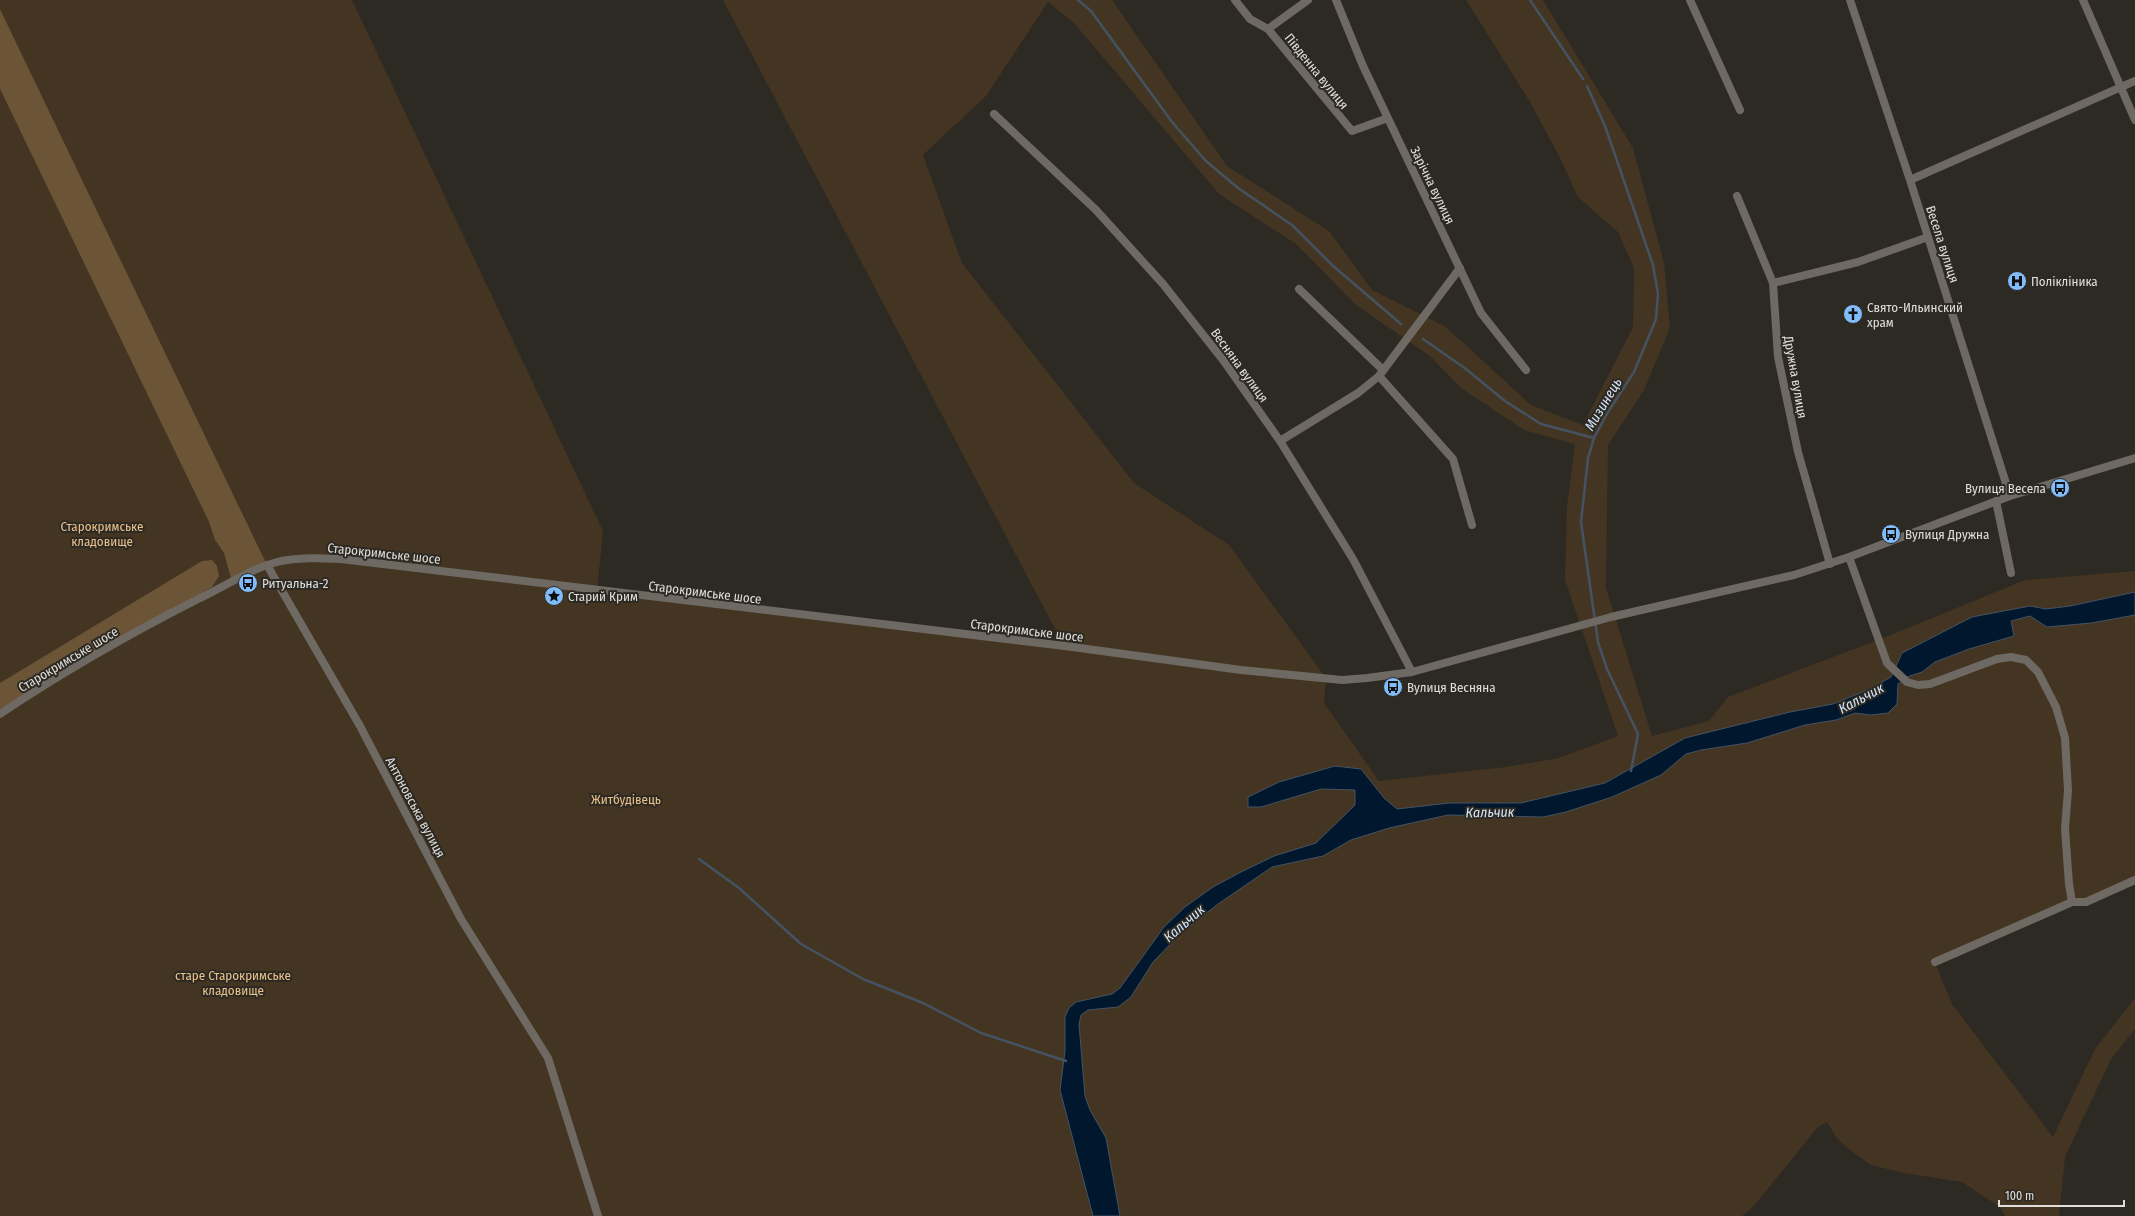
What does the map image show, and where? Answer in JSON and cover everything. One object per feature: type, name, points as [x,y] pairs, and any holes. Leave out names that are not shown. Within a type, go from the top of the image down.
[{"type":"street","name":"Південна вулиця","points":[[1236,0],[1250,19],[1268,29],[1352,132],[1388,118]]},
{"type":"street","points":[[1268,29],[1308,0]]},
{"type":"street","name":"Зарічна вулиця","points":[[1336,0],[1363,66],[1481,313],[1526,370]]},
{"type":"street","points":[[1690,0],[1740,110]]},
{"type":"street","name":"Весела вулиця","points":[[1850,0],[1910,180],[2010,496]]},
{"type":"street","points":[[2083,0],[2135,120]]},
{"type":"street","points":[[1910,180],[2135,80]]},
{"type":"street","name":"Весняна вулиця","points":[[994,114],[1096,210],[1163,284],[1223,360],[1280,441],[1353,559],[1412,672]]},
{"type":"street","name":"Дружна вулиця","points":[[1737,196],[1773,283],[1776,339],[1781,372],[1798,452],[1830,564]]},
{"type":"street","points":[[1773,283],[1858,262],[1928,237]]},
{"type":"street","points":[[1280,441],[1358,393],[1381,373],[1460,268]]},
{"type":"street","points":[[1299,289],[1381,373],[1453,459],[1472,525]]},
{"type":"street","name":"Старокримське шосе","points":[[0,714],[59,675],[152,623],[242,576],[267,565],[300,559],[341,559],[588,590],[1057,645],[1241,670],[1326,678],[1367,678],[1412,672],[1611,617],[1769,582],[1830,564],[2010,496],[2135,458]]},
{"type":"street","points":[[1996,501],[2011,573]]},
{"type":"street","points":[[1849,557],[1887,663],[1907,682],[1918,685],[1930,684],[1997,659],[2011,657],[2026,660],[2038,672],[2056,707],[2065,738],[2068,790],[2065,829],[2069,884],[2072,902]]},
{"type":"street","name":"Антоновська вулиця","points":[[267,565],[360,726],[461,918],[548,1058],[598,1216]]},
{"type":"street","points":[[1935,962],[2072,902],[2086,902],[2135,880]]},
{"type":"green space","points":[[0,0],[352,0],[603,531],[597,591],[1064,646],[723,0],[1112,0],[1227,166],[1329,231],[1372,290],[1446,327],[1531,405],[1583,425],[1633,327],[1634,268],[1618,232],[1578,197],[1560,158],[1530,102],[1466,0],[1543,0],[1633,148],[1664,263],[1670,328],[1644,390],[1608,445],[1606,588],[1652,736],[1709,721],[1728,697],[1888,636],[2025,580],[2135,571],[2135,880],[2086,902],[2072,902],[1935,963],[1952,1004],[2053,1137],[2095,1049],[2135,998],[2135,1029],[2111,1059],[2065,1157],[2059,1216],[2005,1216],[2000,1207],[1962,1182],[1904,1173],[1871,1165],[1846,1147],[1836,1137],[1827,1122],[1817,1128],[1754,1206],[1742,1216],[0,1216],[0,89],[209,522],[215,540],[224,553],[232,582],[267,565],[0,9]],"holes":[[[1048,2],[1074,23],[1219,194],[1296,244],[1356,305],[1430,356],[1461,388],[1524,430],[1575,444],[1567,506],[1565,580],[1618,736],[1559,758],[1506,767],[1379,781],[1324,703],[1326,678],[1229,545],[1134,483],[962,263],[923,155],[986,96]]]},
{"type":"shaded area","points":[[0,9],[267,565],[232,582],[224,553],[215,540],[209,522],[0,89]]},
{"type":"shaded area","points":[[212,560],[217,566],[219,576],[212,587],[0,709],[0,683],[202,561]]},
{"type":"water","name":"Кальчик","points":[[2135,592],[2135,615],[2091,623],[2047,627],[2030,616],[2011,621],[2014,636],[1969,649],[1935,662],[1922,672],[1907,677],[1898,684],[1897,704],[1888,713],[1871,715],[1855,713],[1836,720],[1805,725],[1747,743],[1701,750],[1686,754],[1661,775],[1612,797],[1566,812],[1543,817],[1448,815],[1389,828],[1351,840],[1323,856],[1272,867],[1218,904],[1181,933],[1153,962],[1131,997],[1118,1007],[1088,1010],[1081,1015],[1079,1024],[1085,1096],[1090,1110],[1106,1138],[1120,1216],[1093,1216],[1060,1090],[1065,1051],[1065,1017],[1069,1008],[1076,1002],[1112,994],[1120,988],[1164,927],[1185,907],[1213,887],[1274,856],[1316,843],[1355,805],[1355,790],[1321,789],[1261,807],[1248,807],[1248,797],[1279,782],[1335,766],[1361,769],[1384,798],[1397,809],[1449,803],[1521,803],[1605,783],[1685,738],[1790,712],[1833,704],[1870,689],[1891,677],[1902,653],[1972,617],[2030,606],[2046,609],[2070,606]]},
{"type":"waterway","points":[[1078,0],[1091,11],[1172,122],[1206,161],[1238,188],[1292,225],[1332,265],[1401,324]]},
{"type":"waterway","name":"Мизинець","points":[[1530,0],[1583,79]]},
{"type":"waterway","name":"Мизинець","points":[[1587,86],[1605,126],[1653,265],[1658,294],[1656,319],[1634,372],[1608,412],[1594,438],[1588,458],[1581,522],[1598,642],[1607,669],[1638,734],[1631,771]]},
{"type":"waterway","points":[[1423,339],[1466,369],[1505,401],[1541,424],[1594,438]]},
{"type":"waterway","points":[[699,859],[739,888],[801,944],[863,979],[923,1003],[981,1033],[1066,1061]]},
{"type":"place","name":"Полікліника","points":[[2017,281]]},
{"type":"place","name":"Свято-Ильинский храм","points":[[1853,314]]},
{"type":"place","name":"Вулиця Весела","points":[[2060,488]]},
{"type":"place","name":"Вулиця Дружна","points":[[1891,534]]},
{"type":"place","name":"Ритуальна-2","points":[[248,583]]},
{"type":"place","name":"Старий Крим","points":[[554,596]]},
{"type":"place","name":"Вулиця Весняна","points":[[1393,687]]},
{"type":"park label","name":"Старокримське кладовище","points":[[102,534]]},
{"type":"park label","name":"Житбудівець","points":[[626,799]]},
{"type":"park label","name":"старе Старокримське кладовище","points":[[233,982]]}]
